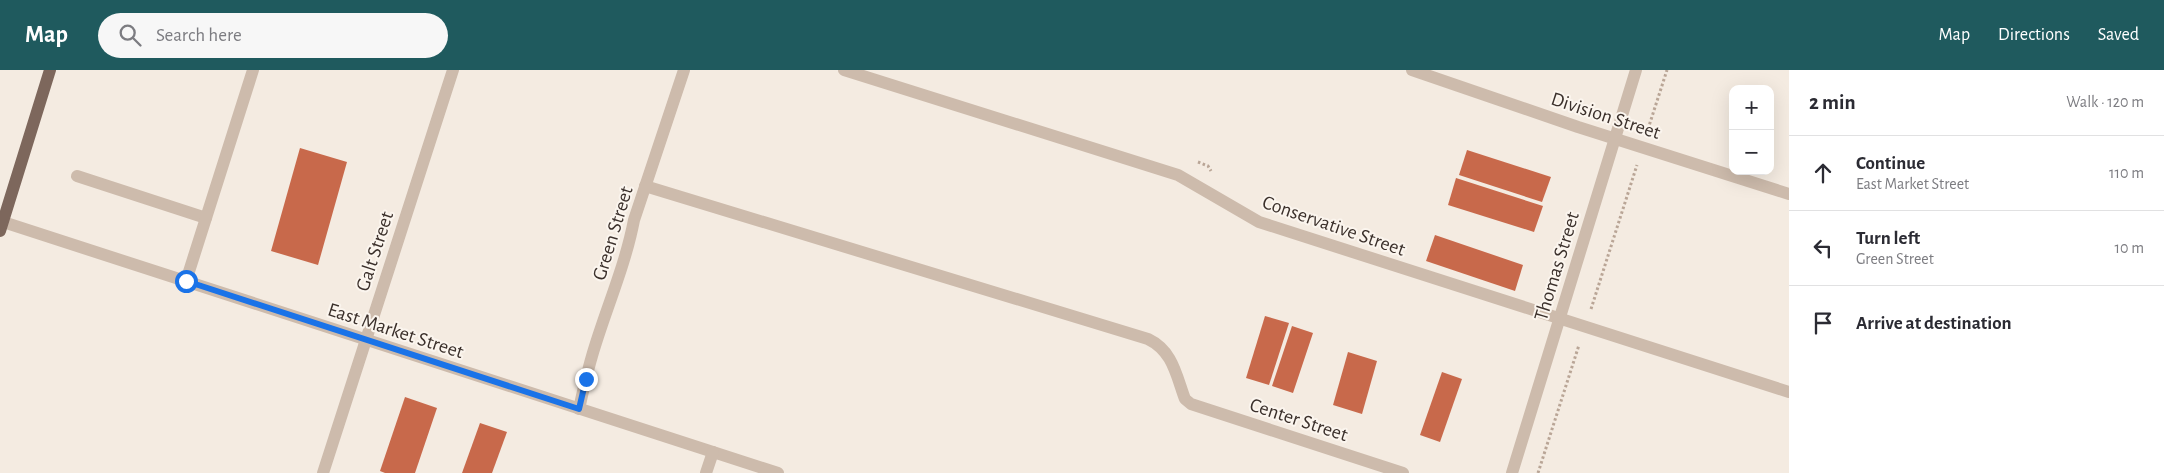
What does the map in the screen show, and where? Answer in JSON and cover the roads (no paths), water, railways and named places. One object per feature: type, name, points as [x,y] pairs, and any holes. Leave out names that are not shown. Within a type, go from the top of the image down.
[{"type":"main road","points":[[1,225],[50,70]]},
{"type":"street","name":"Galt Street","points":[[323,473],[453,70]]},
{"type":"street","name":"Green Street","points":[[579,409],[592,356],[645,186],[684,70]]},
{"type":"street","name":"Conservative Street","points":[[844,70],[865,73],[1178,174],[1259,222],[1789,392]]},
{"type":"street","name":"Division Street","points":[[1412,70],[1789,194]]},
{"type":"street","name":"Thomas Street","points":[[1512,473],[1636,70]]},
{"type":"street","points":[[186,281],[249,71]]},
{"type":"street","points":[[77,176],[206,218]]},
{"type":"street","name":"Center Street","points":[[645,186],[1148,339],[1158,344],[1168,354],[1185,399],[1191,404],[1403,473]]},
{"type":"street","name":"East Market Street","points":[[1,225],[186,281],[778,473]]},
{"type":"street","points":[[706,473],[713,452]]}]
